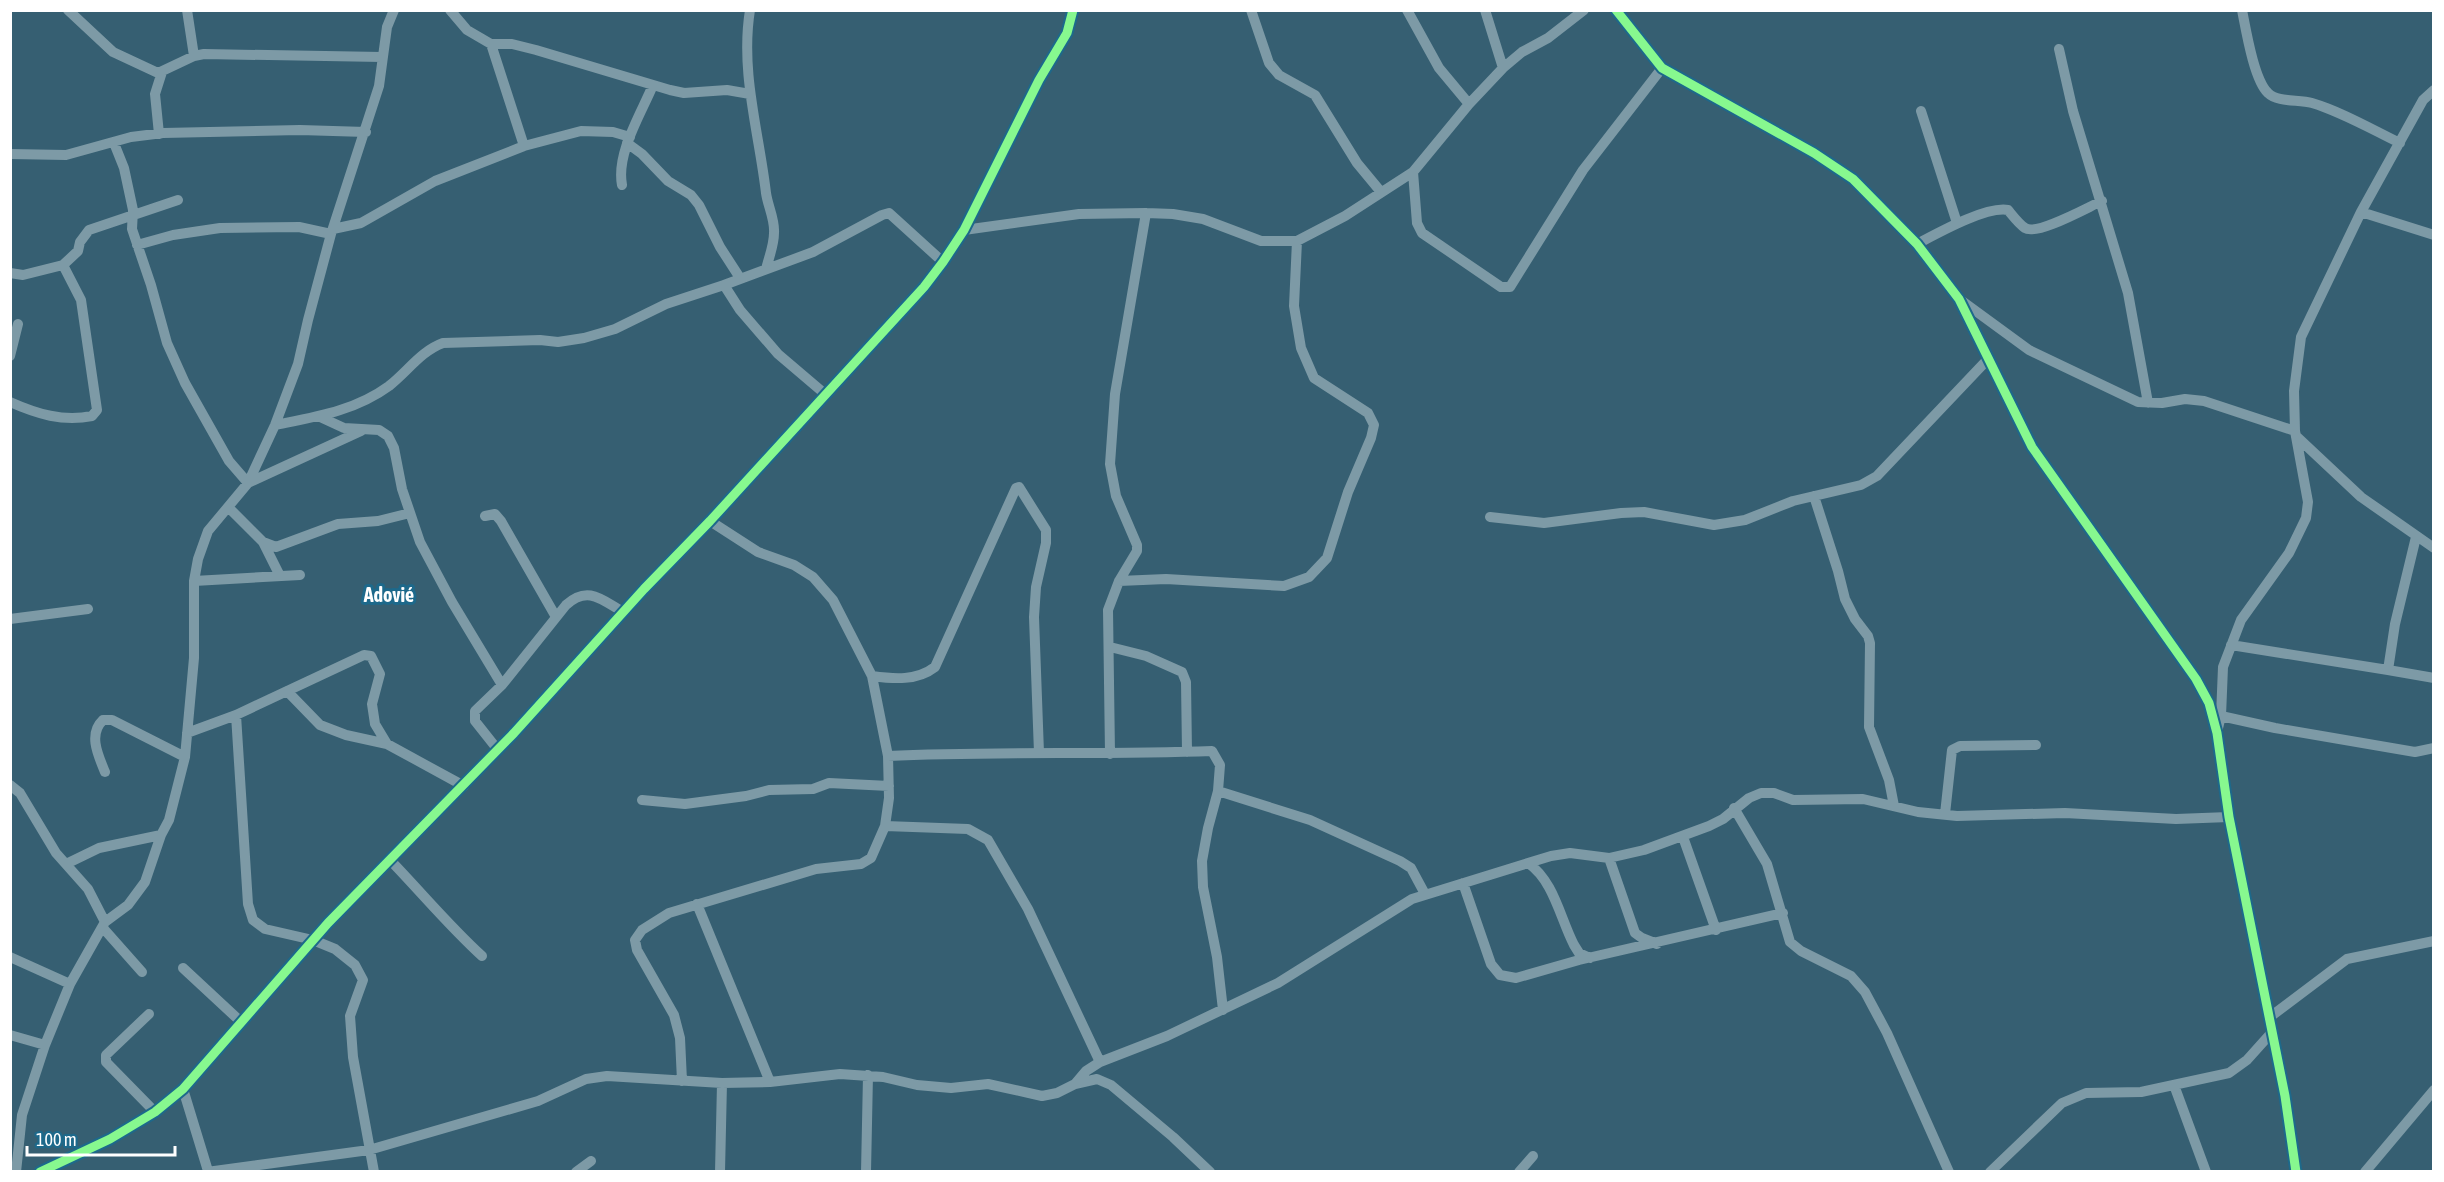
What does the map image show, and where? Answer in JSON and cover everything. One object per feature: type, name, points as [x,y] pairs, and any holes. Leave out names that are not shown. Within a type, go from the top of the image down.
[{"type":"street","points":[[68,10],[113,52],[158,73],[194,56],[235,54],[382,57]]},
{"type":"street","points":[[187,10],[194,56]]},
{"type":"street","points":[[16,1172],[22,1115],[45,1045],[70,984],[104,925],[128,905],[145,882],[161,835],[169,820],[185,757],[194,658],[194,581],[204,540],[208,531],[248,483],[275,425],[298,364],[332,232],[379,86],[387,27],[394,10]]},
{"type":"street","points":[[450,10],[467,30],[491,44],[512,44],[528,48],[684,93],[719,89],[750,94]]},
{"type":"street","points":[[750,10],[746,41],[750,94],[768,203],[774,223],[774,242],[766,269]]},
{"type":"street","points":[[40,1172],[110,1139],[155,1112],[183,1089],[313,940],[498,750],[904,310],[943,262],[964,230],[1039,80],[1067,33],[1073,10]]},
{"type":"street","points":[[1251,10],[1269,63],[1279,75],[1314,94],[1357,163],[1381,192]]},
{"type":"street","points":[[1407,10],[1439,68],[1470,104]]},
{"type":"street","points":[[1485,10],[1503,68]]},
{"type":"street","points":[[964,230],[1022,220],[1079,214],[1146,213],[1173,214],[1203,219],[1261,241],[1297,241],[1345,216],[1413,172],[1503,68],[1522,52],[1548,38],[1584,10]]},
{"type":"street","points":[[1616,10],[1662,68],[1815,153],[1853,179],[1917,244],[1959,299],[2032,447],[2196,679],[2208,703],[2217,733],[2229,817],[2273,1031],[2296,1172]]},
{"type":"street","points":[[2242,10],[2250,50],[2266,92],[2273,97],[2310,102],[2330,109],[2400,143]]},
{"type":"street","points":[[491,44],[524,146]]},
{"type":"street","points":[[2059,49],[2073,111],[2128,293],[2148,403]]},
{"type":"street","points":[[1413,172],[1417,223],[1422,233],[1501,286],[1510,287],[1583,170],[1662,68]]},
{"type":"street","points":[[159,134],[155,94],[162,72]]},
{"type":"street","points":[[622,185],[621,169],[628,140],[653,85]]},
{"type":"street","points":[[2217,733],[2221,716],[2223,667],[2241,620],[2289,553],[2306,518],[2308,502],[2295,433],[2294,391],[2301,337],[2361,212],[2423,100],[2433,90]]},
{"type":"street","points":[[1921,111],[1957,224]]},
{"type":"street","points":[[10,154],[66,155],[130,137],[159,134],[264,130],[366,132]]},
{"type":"street","points":[[137,245],[173,235],[220,228],[299,227],[332,232],[361,223],[435,181],[524,146],[581,131],[613,132],[628,140],[668,181],[691,195],[699,205],[720,247],[740,278]]},
{"type":"street","points":[[114,143],[124,168],[133,210],[132,230],[151,285],[167,343],[185,383],[229,461],[248,483]]},
{"type":"street","points":[[10,273],[23,274],[63,265],[78,251],[80,242],[89,231],[178,200]]},
{"type":"street","points":[[1917,244],[1957,224],[2003,209],[2008,210],[2025,228],[2031,230],[2102,201]]},
{"type":"street","points":[[2361,212],[2433,234]]},
{"type":"street","points":[[275,425],[342,410],[368,400],[389,385],[430,348],[443,343],[540,340],[558,342],[584,338],[615,328],[666,304],[724,285],[831,244],[889,213],[943,262]]},
{"type":"street","points":[[1110,754],[1108,610],[1119,581],[1134,557],[1137,545],[1116,496],[1111,476],[1115,394],[1146,213]]},
{"type":"street","points":[[1119,581],[1166,579],[1284,586],[1309,577],[1327,558],[1348,492],[1371,438],[1374,425],[1368,413],[1314,378],[1301,348],[1294,306],[1297,241]]},
{"type":"street","points":[[10,402],[39,414],[76,420],[92,416],[97,410],[81,300],[63,265]]},
{"type":"street","points":[[724,285],[740,310],[778,354],[825,394]]},
{"type":"street","points":[[1959,299],[2029,350],[2138,402],[2162,403],[2186,399],[2204,401],[2295,433],[2361,497],[2433,548]]},
{"type":"street","points":[[10,356],[18,324]]},
{"type":"street","points":[[1490,517],[1544,523],[1644,512],[1714,525],[1745,520],[1793,501],[1861,485],[1877,476],[1989,358]]},
{"type":"street","points":[[318,416],[345,428],[361,431],[379,430],[388,436],[394,448],[402,489],[425,552],[502,684]]},
{"type":"street","points":[[248,483],[361,431]]},
{"type":"street","points":[[872,676],[896,679],[925,675],[935,667],[997,528],[1016,488],[1019,487],[1046,530],[1046,543],[1036,586],[1034,617],[1039,753]]},
{"type":"street","points":[[1814,496],[1845,599],[1870,643],[1869,728],[1889,780],[1894,806]]},
{"type":"street","points":[[229,507],[263,542],[280,576]]},
{"type":"street","points":[[263,542],[276,547],[338,524],[378,520],[410,513]]},
{"type":"street","points":[[485,516],[495,514],[501,520],[555,617]]},
{"type":"street","points":[[682,1081],[680,1038],[674,1015],[665,995],[646,967],[635,940],[642,930],[669,913],[697,904],[816,869],[861,864],[871,858],[885,826],[889,786],[888,756],[872,676],[833,600],[813,577],[794,565],[758,552],[710,520]]},
{"type":"street","points":[[2388,670],[2395,624],[2416,537]]},
{"type":"street","points":[[194,581],[300,575]]},
{"type":"street","points":[[498,750],[474,721],[475,711],[502,684],[555,617],[574,598],[588,595],[596,596],[623,612]]},
{"type":"street","points":[[10,619],[88,609]]},
{"type":"street","points":[[2231,645],[2433,678]]},
{"type":"street","points":[[1110,647],[1146,656],[1182,672],[1186,682],[1187,752]]},
{"type":"street","points":[[187,733],[236,715],[364,656],[371,656],[380,674],[372,704],[375,724],[387,744]]},
{"type":"street","points":[[287,691],[320,724],[346,735],[387,744],[464,786]]},
{"type":"street","points":[[236,715],[248,904],[254,920],[265,929],[313,940],[335,949],[355,965],[363,980],[350,1016],[353,1057],[374,1172]]},
{"type":"street","points":[[2221,716],[2275,728],[2415,752],[2433,748]]},
{"type":"street","points":[[105,772],[95,745],[98,725],[103,720],[112,720],[185,757]]},
{"type":"street","points":[[1945,814],[1952,750],[1960,746],[2036,745]]},
{"type":"street","points":[[888,756],[970,752],[1110,754],[1212,751],[1218,757],[1220,765],[1218,791],[1202,861],[1203,887],[1217,957],[1223,1010]]},
{"type":"street","points":[[642,800],[685,804],[746,796],[769,790],[813,789],[829,783],[889,786]]},
{"type":"street","points":[[10,785],[20,793],[56,853],[88,889],[104,925],[142,972]]},
{"type":"street","points":[[1218,791],[1310,820],[1400,861],[1411,868],[1425,894]]},
{"type":"street","points":[[1075,1084],[1086,1071],[1100,1062],[1167,1036],[1288,977],[1412,899],[1528,863],[1570,853],[1609,858],[1644,850],[1683,837],[1723,819],[1734,808],[1761,793],[1774,793],[1793,800],[1863,799],[1945,814],[2065,813],[2176,819],[2229,817]]},
{"type":"street","points":[[1734,808],[1767,864],[1790,942],[1800,951],[1851,976],[1865,992],[1887,1033],[1949,1172]]},
{"type":"street","points":[[885,826],[968,829],[988,840],[1028,909],[1100,1062]]},
{"type":"street","points":[[66,864],[99,849],[161,835]]},
{"type":"street","points":[[1683,837],[1716,930]]},
{"type":"street","points":[[1609,858],[1635,933],[1657,944]]},
{"type":"street","points":[[390,860],[455,931],[482,956]]},
{"type":"street","points":[[1528,863],[1547,881],[1579,953],[1590,958]]},
{"type":"street","points":[[1463,883],[1491,964],[1500,975],[1516,978],[1590,958],[1783,913]]},
{"type":"street","points":[[697,904],[770,1082]]},
{"type":"street","points":[[2270,1017],[2347,959],[2433,941]]},
{"type":"street","points":[[10,957],[70,984]]},
{"type":"street","points":[[183,968],[240,1021]]},
{"type":"street","points":[[149,1014],[106,1056],[106,1062],[155,1112]]},
{"type":"street","points":[[1990,1172],[2062,1103],[2086,1093],[2141,1092],[2229,1073],[2247,1060],[2273,1031]]},
{"type":"street","points":[[10,1035],[45,1045]]},
{"type":"street","points":[[183,1089],[208,1171],[369,1150],[538,1101],[596,1077],[722,1083],[770,1082],[840,1074],[868,1075],[951,1088],[988,1084],[1042,1096],[1097,1079],[1111,1085],[1173,1137],[1209,1172]]},
{"type":"street","points":[[866,1172],[868,1075]]},
{"type":"street","points":[[720,1172],[722,1083]]},
{"type":"street","points":[[2174,1085],[2206,1172]]},
{"type":"street","points":[[2365,1172],[2433,1089]]},
{"type":"street","points":[[1519,1172],[1533,1156]]},
{"type":"street","points":[[576,1172],[591,1161]]},
{"type":"cycle path","points":[[40,1172],[110,1139],[155,1112],[183,1089],[328,923],[514,733],[924,287],[964,230],[1039,80],[1067,33],[1073,10]]},
{"type":"cycle path","points":[[1616,10],[1662,68],[1814,153],[1853,179],[1917,244],[1959,299],[2032,447],[2196,679],[2209,703],[2217,733],[2229,817],[2285,1096],[2296,1172]]},
{"type":"district","name":"Adovié","points":[[389,595]]}]
